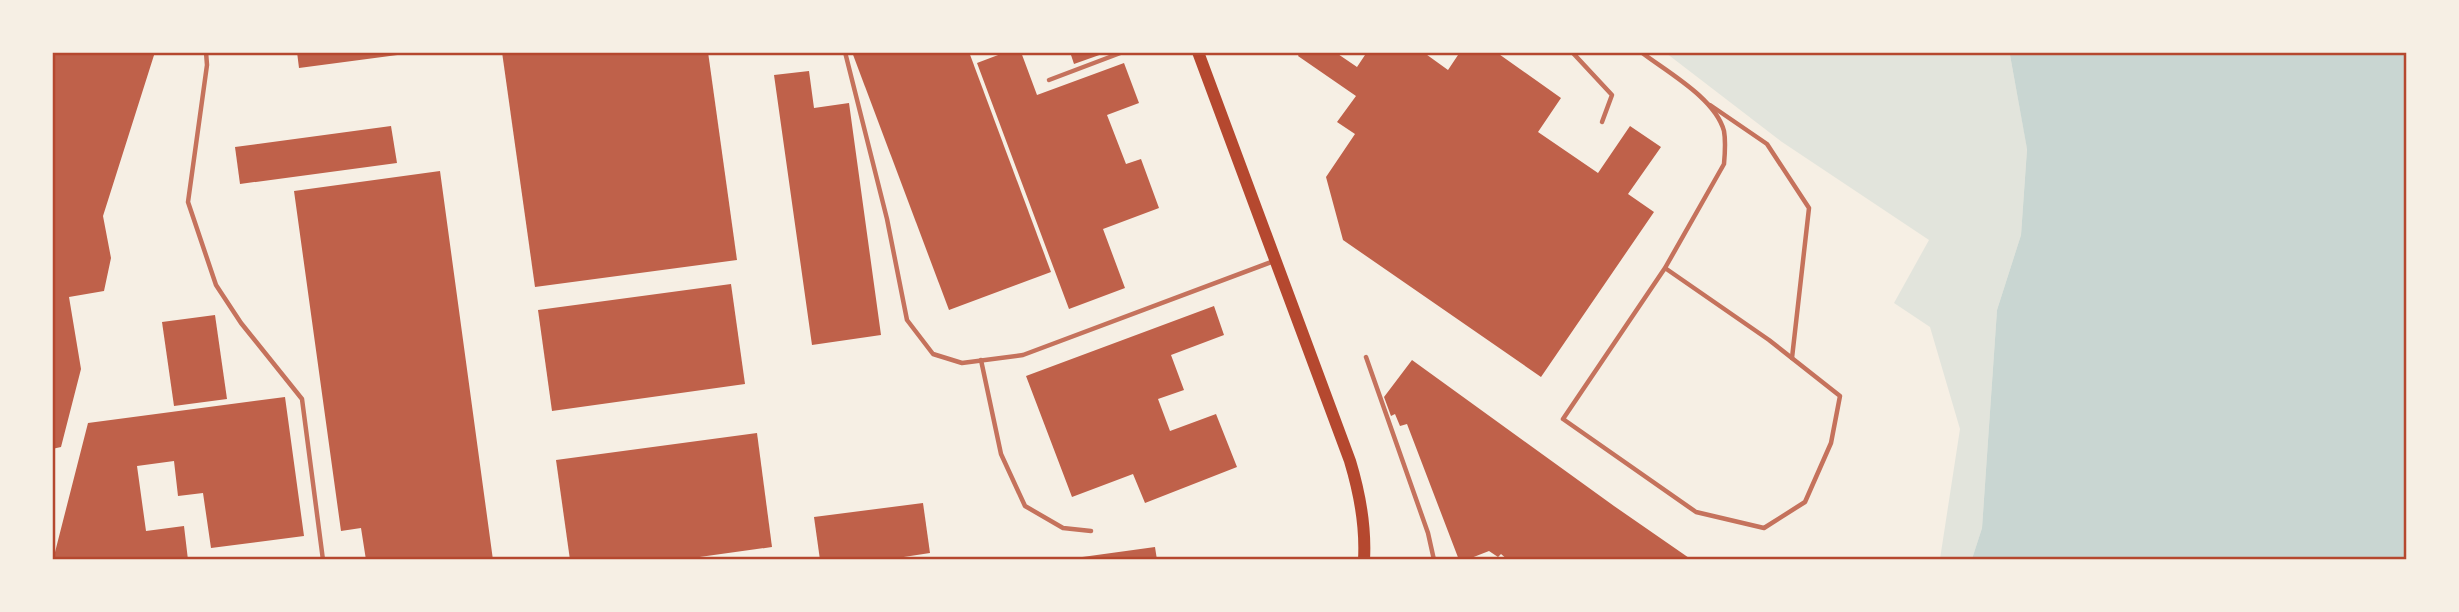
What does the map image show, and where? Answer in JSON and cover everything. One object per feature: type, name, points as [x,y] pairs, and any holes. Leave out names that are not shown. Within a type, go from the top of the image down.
[{"type":"main road","points":[[1198,52],[1330,405],[1360,493],[1368,559]]},
{"type":"lane","points":[[206,52],[207,65],[188,202],[216,285],[241,323],[302,398],[323,559]]},
{"type":"lane","points":[[845,52],[887,219],[907,320],[933,354],[962,363],[1023,355],[1275,261]]},
{"type":"lane","points":[[1049,80],[1123,52]]},
{"type":"lane","points":[[1572,52],[1612,95],[1602,122]]},
{"type":"lane","points":[[1641,52],[1706,103],[1767,144],[1810,208],[1792,359]]},
{"type":"lane","points":[[1665,268],[1840,396],[1831,443],[1805,502],[1764,528],[1696,512],[1563,419],[1665,268],[1724,164],[1726,145],[1723,129],[1706,103]]},
{"type":"lane","points":[[1366,357],[1428,533],[1434,559]]},
{"type":"lane","points":[[981,360],[1001,454],[1026,506],[1063,528],[1091,531]]},
{"type":"shaded area","points":[[2008,52],[2027,148],[2021,235],[1997,310],[1982,528],[1972,559],[1940,559],[1960,429],[1930,327],[1894,303],[1929,240],[1782,142],[1666,53]]},
{"type":"shaded area","points":[[2008,53],[2406,53],[2406,559],[1972,559],[1982,528],[1997,310],[2021,235],[2027,149]]},
{"type":"building","points":[[52,52],[155,52],[103,216],[111,258],[104,291],[69,297],[81,369],[61,447],[52,449]]},
{"type":"building","points":[[297,52],[405,52],[405,54],[299,68]]},
{"type":"building","points":[[502,52],[708,52],[737,260],[535,287]]},
{"type":"building","points":[[852,52],[969,52],[1051,272],[949,310]]},
{"type":"building","points":[[1006,52],[1021,52],[1037,95],[1124,63],[1139,103],[1107,115],[1126,164],[1141,159],[1159,208],[1103,229],[1125,288],[1069,309],[977,63]]},
{"type":"building","points":[[1070,52],[1105,52],[1105,53],[1074,64]]},
{"type":"building","points":[[1300,52],[1335,52],[1357,67],[1367,52],[1423,52],[1448,70],[1460,52],[1496,52],[1561,98],[1538,132],[1598,173],[1630,126],[1661,147],[1628,194],[1654,212],[1541,377],[1343,240],[1326,177],[1355,134],[1337,122],[1356,96],[1298,56]]},
{"type":"building","points":[[809,71],[814,108],[849,103],[881,335],[812,345],[774,75]]},
{"type":"building","points":[[391,126],[397,163],[240,184],[235,147]]},
{"type":"building","points":[[440,171],[493,560],[366,560],[361,528],[341,531],[294,191]]},
{"type":"building","points":[[731,284],[745,384],[552,411],[538,310]]},
{"type":"building","points":[[1214,306],[1224,335],[1171,355],[1184,390],[1158,399],[1170,431],[1216,414],[1237,467],[1145,503],[1133,474],[1072,497],[1026,376]]},
{"type":"building","points":[[215,315],[227,399],[174,406],[162,322]]},
{"type":"building","points":[[1412,360],[1692,560],[1508,560],[1501,554],[1498,557],[1489,551],[1459,560],[1407,424],[1400,426],[1395,414],[1391,416],[1384,397]]},
{"type":"building","points":[[285,397],[304,536],[211,548],[203,493],[178,496],[174,461],[137,466],[146,531],[184,526],[188,560],[53,560],[88,423]]},
{"type":"building","points":[[757,433],[772,547],[678,560],[570,560],[556,460]]},
{"type":"building","points":[[923,503],[930,553],[884,560],[820,560],[814,517]]},
{"type":"building","points":[[1155,547],[1157,560],[1075,560],[1075,558]]}]
